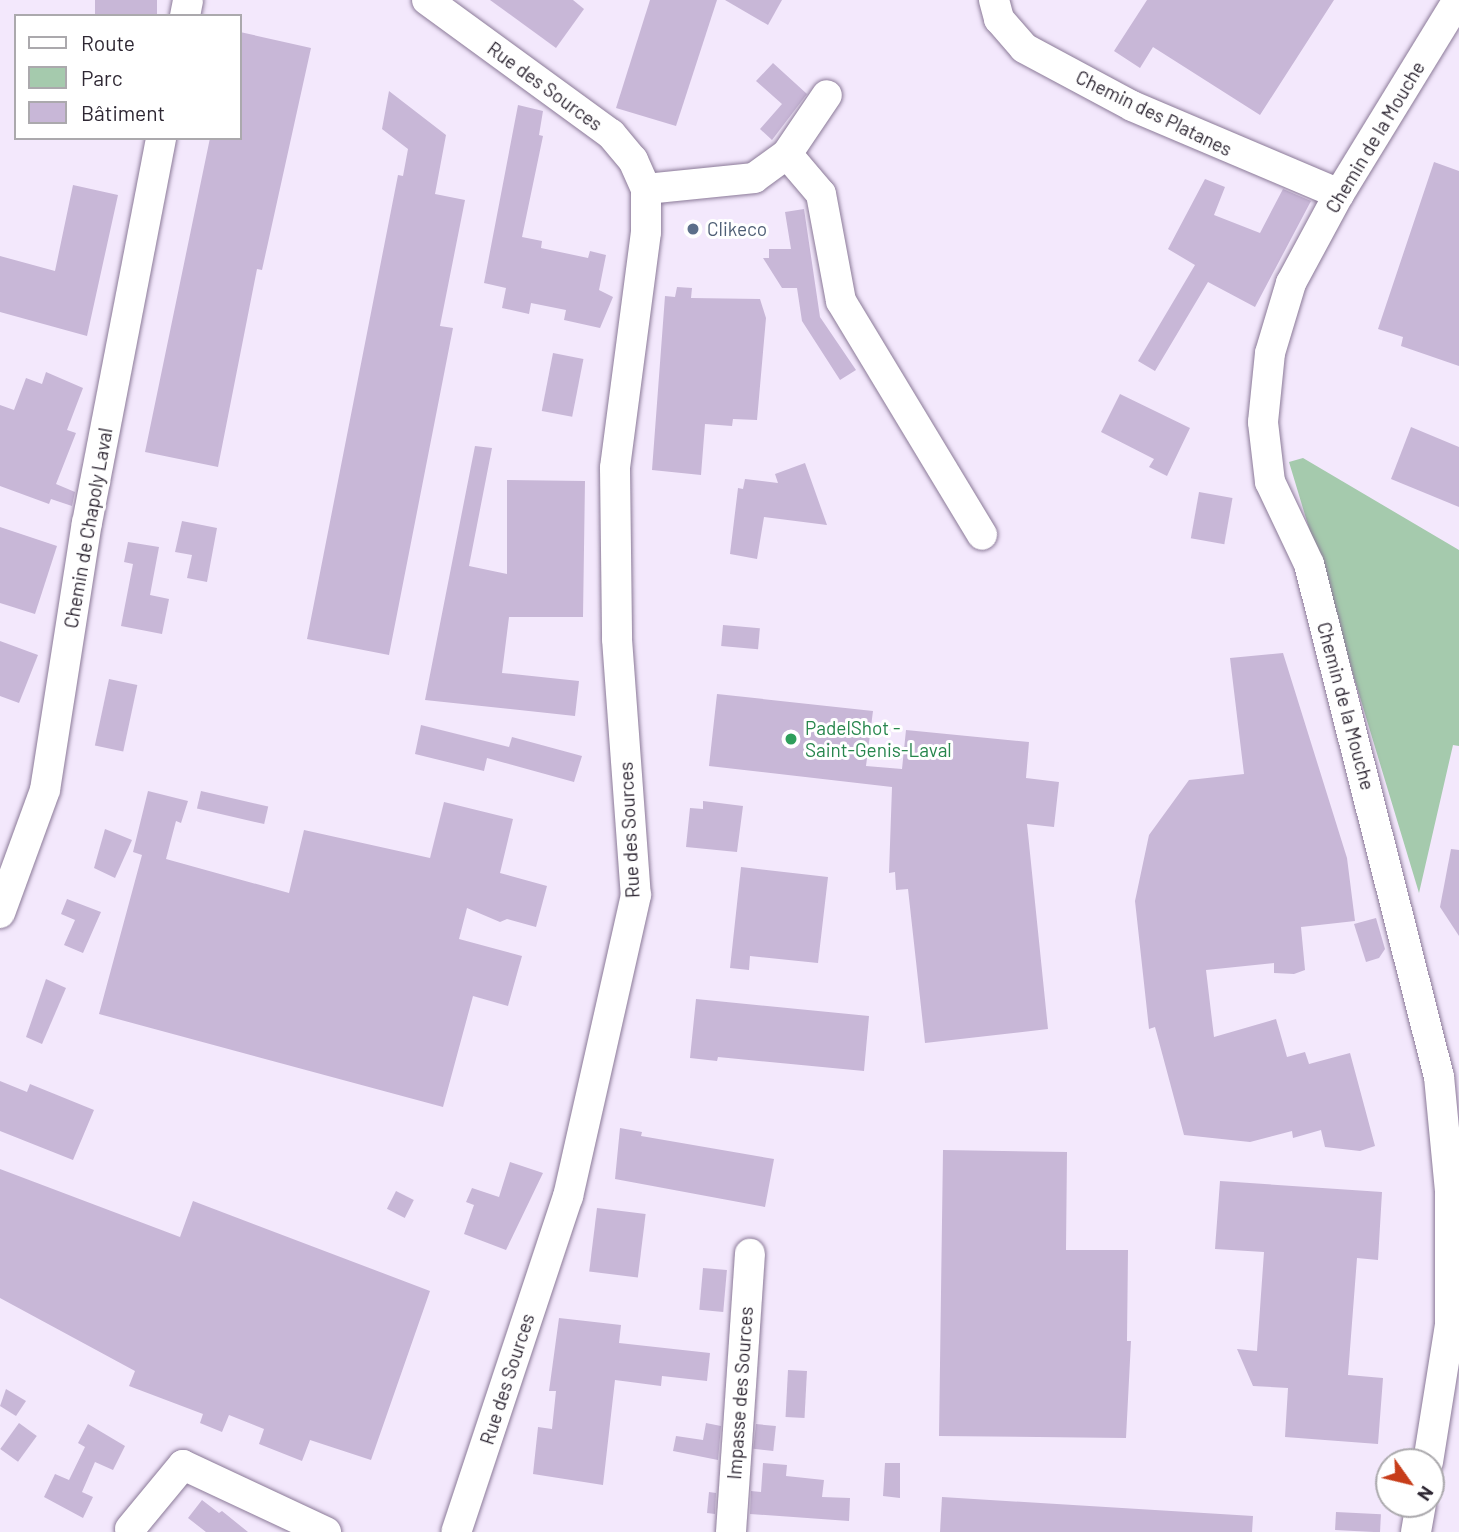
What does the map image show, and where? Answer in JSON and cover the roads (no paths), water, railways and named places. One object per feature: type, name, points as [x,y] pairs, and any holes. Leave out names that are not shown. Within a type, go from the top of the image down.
[{"type":"street","name":"Rue des Sources","points":[[427,0],[611,134],[633,160],[646,189],[646,232],[615,478],[617,639],[636,895],[568,1196],[456,1532]]},
{"type":"street","name":"Chemin des Platanes","points":[[994,0],[999,19],[1024,48],[1132,107],[1339,194]]},
{"type":"street","name":"Chemin de la Mouche","points":[[1430,1448],[1451,1325],[1450,1191],[1439,1077],[1415,967],[1309,564],[1270,482],[1263,422],[1278,317],[1291,283],[1339,194],[1458,0]]},
{"type":"street","points":[[646,189],[754,178],[788,154],[827,95]]},
{"type":"street","name":"Chemin de Chapoly Laval","points":[[0,913],[45,790],[87,523],[161,140]]},
{"type":"street","points":[[788,154],[821,194],[841,301],[982,535]]},
{"type":"street","name":"Impasse des Sources","points":[[731,1532],[750,1255]]},
{"type":"street","points":[[131,1529],[183,1465],[326,1532]]},
{"type":"place","name":"Clikeco","points":[[693,229]]},
{"type":"place","name":"PadelShot - Saint-Genis-Laval","points":[[791,739]]}]
